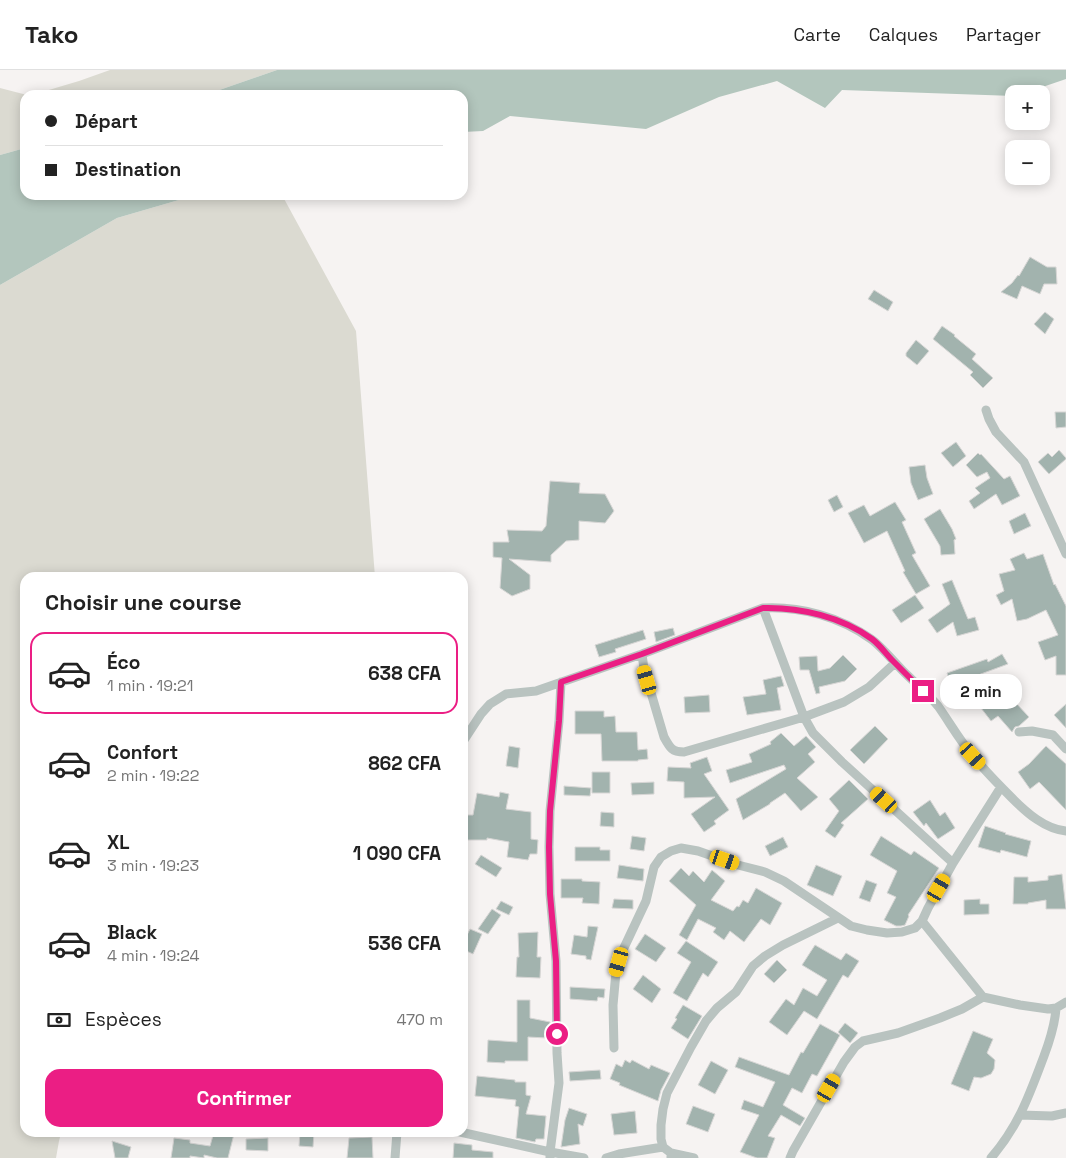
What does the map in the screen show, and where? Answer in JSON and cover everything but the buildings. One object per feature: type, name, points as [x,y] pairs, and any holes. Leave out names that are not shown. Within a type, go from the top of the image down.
[{"type":"street","points":[[986,410],[996,432],[1024,462],[1066,554]]},
{"type":"street","points":[[763,608],[804,717],[814,733],[842,762],[953,863]]},
{"type":"street","points":[[468,734],[490,704],[506,694],[536,691],[642,654],[763,608],[806,611],[848,625],[873,640],[937,705],[973,756],[1018,804],[1045,825],[1066,831]]},
{"type":"street","points":[[642,654],[644,670],[664,737],[668,746],[675,752],[684,752],[804,717],[844,702],[869,687],[895,663]]},
{"type":"street","points":[[550,1155],[559,1082],[556,961],[550,894],[549,847],[550,811],[561,682]]},
{"type":"street","points":[[1019,732],[1032,731],[1053,735],[1066,749]]},
{"type":"street","points":[[614,1048],[613,1004],[616,972],[622,952],[646,901],[654,867],[661,856],[680,848],[698,851],[765,872],[784,881],[851,926],[887,933],[902,932],[916,928],[922,921],[953,863],[1001,787]]},
{"type":"street","points":[[694,1158],[671,1155],[664,1147],[661,1139],[661,1125],[667,1093],[706,1021],[717,1008],[736,992],[753,966],[765,956],[838,918]]},
{"type":"street","points":[[922,921],[983,997],[1048,1009],[1056,1008],[1066,1002]]},
{"type":"street","points":[[790,1158],[844,1062],[855,1047],[863,1041],[898,1033],[940,1018],[962,1009],[983,997]]},
{"type":"street","points":[[991,1158],[1003,1144],[1014,1126],[1031,1092],[1056,1018],[1056,1008]]},
{"type":"street","points":[[1020,1115],[1052,1116],[1066,1113]]},
{"type":"street","points":[[468,1134],[550,1155],[584,1158]]},
{"type":"street","points":[[396,1158],[397,1137]]},
{"type":"street","points":[[606,1158],[619,1154],[664,1147]]},
{"type":"shaded area","points":[[110,70],[277,70],[219,90],[49,90]]},
{"type":"shaded area","points":[[277,70],[1066,70],[1066,79],[1048,85],[1005,85],[1005,96],[842,90],[825,108],[777,81],[719,97],[646,129],[510,116],[483,131],[468,132],[468,90],[219,90]]},
{"type":"shaded area","points":[[0,88],[20,93],[20,149],[0,155]]},
{"type":"shaded area","points":[[20,149],[20,200],[179,200],[117,218],[0,285],[0,155]]},
{"type":"shaded area","points":[[179,200],[285,200],[356,331],[375,572],[20,572],[20,1137],[60,1137],[56,1158],[0,1158],[0,285],[117,218]]},
{"type":"route","points":[[557,1034],[556,961],[550,894],[549,847],[550,811],[561,682],[642,654],[763,608],[775,608],[806,611],[848,625],[873,640],[923,691]]}]
